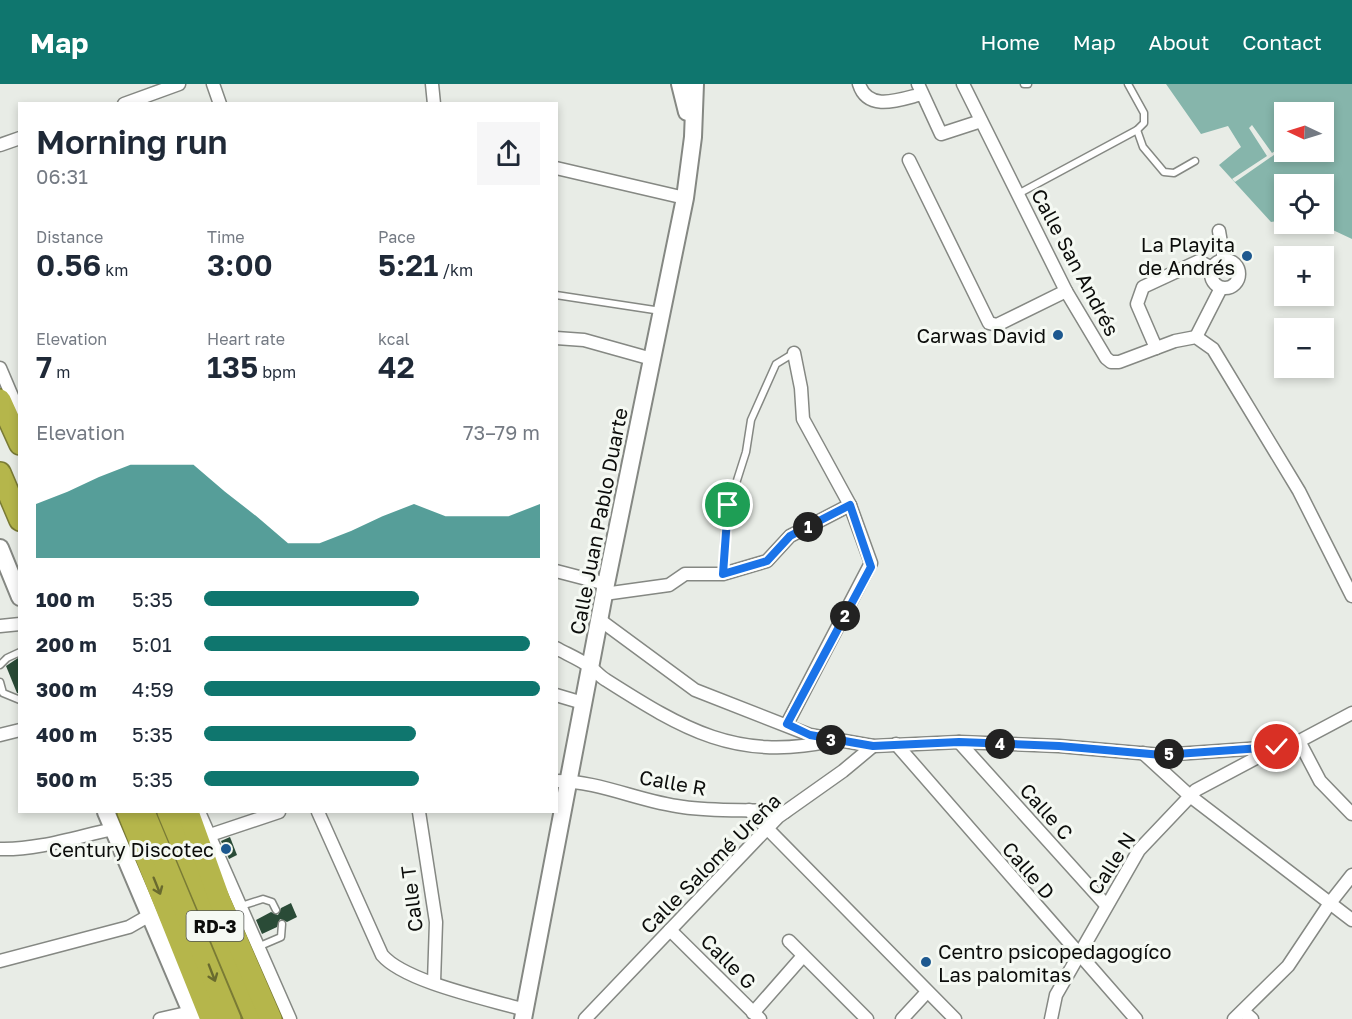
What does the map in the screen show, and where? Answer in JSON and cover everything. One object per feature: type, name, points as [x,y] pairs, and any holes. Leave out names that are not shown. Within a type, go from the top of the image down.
[{"type":"highway","points":[[11,406],[18,436]]},
{"type":"highway","points":[[0,473],[18,515]]},
{"type":"highway","points":[[128,813],[211,1019]]},
{"type":"highway","name":"RD-3","points":[[145,813],[167,837],[255,1019]]},
{"type":"highway","name":"RD-3","points":[[168,813],[167,837],[230,1019]]},
{"type":"highway","points":[[188,813],[220,901],[272,1019]]},
{"type":"street","points":[[130,102],[179,84]]},
{"type":"street","points":[[213,84],[219,102]]},
{"type":"street","points":[[432,84],[434,102]]},
{"type":"street","name":"Calle Juan Pablo Duarte","points":[[680,84],[693,137]]},
{"type":"street","name":"Calle Juan Pablo Duarte","points":[[558,812],[591,667],[685,198],[693,137],[694,84]]},
{"type":"street","points":[[859,84],[861,92],[873,101],[884,103],[920,89],[941,134],[981,122]]},
{"type":"street","name":"Calle San Andrés","points":[[963,84],[1066,291],[1106,358],[1111,362],[1119,362],[1156,348],[1196,337]]},
{"type":"street","points":[[0,145],[18,139]]},
{"type":"street","points":[[909,160],[989,323],[997,325],[1066,291]]},
{"type":"street","points":[[558,168],[685,198]]},
{"type":"street","points":[[1219,231],[1224,260]]},
{"type":"street","points":[[1212,268],[1224,260],[1233,262],[1240,274],[1234,286],[1221,288]]},
{"type":"street","points":[[1156,348],[1137,304],[1143,286],[1199,261],[1212,268]]},
{"type":"street","points":[[1212,268],[1211,278],[1221,288]]},
{"type":"street","points":[[1221,288],[1196,337],[1213,349],[1299,491],[1352,596]]},
{"type":"street","points":[[558,338],[584,340],[652,359]]},
{"type":"street","points":[[787,724],[871,567],[850,505],[803,419],[801,388],[794,352]]},
{"type":"street","points":[[0,368],[11,406]]},
{"type":"street","points":[[558,572],[605,589],[669,585],[685,574],[723,574],[767,561],[790,536],[850,505]]},
{"type":"street","points":[[0,548],[18,592]]},
{"type":"street","points":[[600,620],[695,690],[787,724],[810,735],[873,746],[959,742],[1059,746],[1162,755],[1277,747],[1299,741],[1352,713]]},
{"type":"street","points":[[0,626],[18,624]]},
{"type":"street","points":[[558,649],[591,667],[602,678],[632,697],[711,739],[733,745],[777,748],[801,748],[834,740]]},
{"type":"street","points":[[558,696],[583,703]]},
{"type":"street","points":[[0,735],[18,730]]},
{"type":"street","points":[[1299,741],[1320,781],[1352,814]]},
{"type":"street","name":"Calle C","points":[[959,742],[1106,905]]},
{"type":"street","name":"Calle D","points":[[896,744],[1079,957],[1136,1019]]},
{"type":"street","name":"Calle Salomé Ureña","points":[[585,1019],[767,829],[785,812],[843,771],[873,746]]},
{"type":"street","name":"Calle N","points":[[1052,1019],[1056,995],[1139,850],[1196,790],[1277,747]]},
{"type":"street","points":[[1143,753],[1190,796],[1352,920]]},
{"type":"street","name":"Calle R","points":[[563,782],[682,807],[785,812]]},
{"type":"street","points":[[749,810],[955,1019]]},
{"type":"street","points":[[106,813],[193,1015],[160,1019]]},
{"type":"street","points":[[199,813],[260,946],[290,1019]]},
{"type":"street","points":[[210,835],[276,813]]},
{"type":"street","points":[[318,813],[382,954],[391,965],[524,1014]]},
{"type":"street","name":"Calle T","points":[[419,813],[436,922],[434,982]]},
{"type":"street","name":"Calle Juan Pablo Duarte","points":[[524,1014],[558,813]]},
{"type":"street","points":[[0,849],[15,849],[113,830]]},
{"type":"street","points":[[1243,1016],[1288,966],[1330,903],[1352,875]]},
{"type":"street","points":[[0,960],[129,927],[150,915]]},
{"type":"street","name":"Calle G","points":[[670,930],[756,1016]]},
{"type":"street","points":[[789,941],[867,1019]]},
{"type":"street","points":[[756,1016],[803,956]]},
{"type":"street","points":[[902,1019],[927,992]]},
{"type":"lane","points":[[1018,194],[1137,130],[1144,123],[1144,113],[1128,84]]},
{"type":"lane","points":[[1137,130],[1143,147],[1164,172],[1174,172],[1195,161]]},
{"type":"lane","points":[[558,295],[662,312]]},
{"type":"lane","points":[[723,574],[725,518],[744,460],[751,420],[776,364],[794,352]]},
{"type":"lane","points":[[0,665],[7,658],[18,653]]},
{"type":"lane","points":[[0,682],[3,693],[18,699]]},
{"type":"lane","points":[[241,906],[262,899],[272,902],[276,910]]},
{"type":"lane","points":[[260,946],[281,937],[282,924]]},
{"type":"water","points":[[1166,84],[1352,84],[1352,239],[1334,231],[1334,174],[1274,174],[1274,222],[1271,222],[1219,165],[1241,147],[1228,126],[1201,134]]},
{"type":"pier","points":[[1252,125],[1272,153],[1274,152],[1274,155],[1235,182],[1232,179],[1267,156],[1249,128]]},
{"type":"building","points":[[18,658],[18,693],[17,693],[6,666]]},
{"type":"building","points":[[230,837],[237,855],[229,859],[221,841]]},
{"type":"building","points":[[291,903],[297,917],[287,922],[280,919],[277,927],[262,934],[256,920],[271,912],[278,915],[281,908]]},
{"type":"place","name":"La Playita de Andrés","points":[[1247,256]]},
{"type":"place","name":"Carwas David","points":[[1058,335]]},
{"type":"place","name":"Century Discotec","points":[[226,849]]},
{"type":"place","name":"Centro psicopedagogíco Las palomitas","points":[[926,962]]},
{"type":"route","points":[[728,505],[725,518],[723,574],[767,561],[790,536],[850,505],[858,521],[871,567],[787,724],[810,735],[873,746],[959,742],[1059,746],[1162,755],[1277,747]]}]
